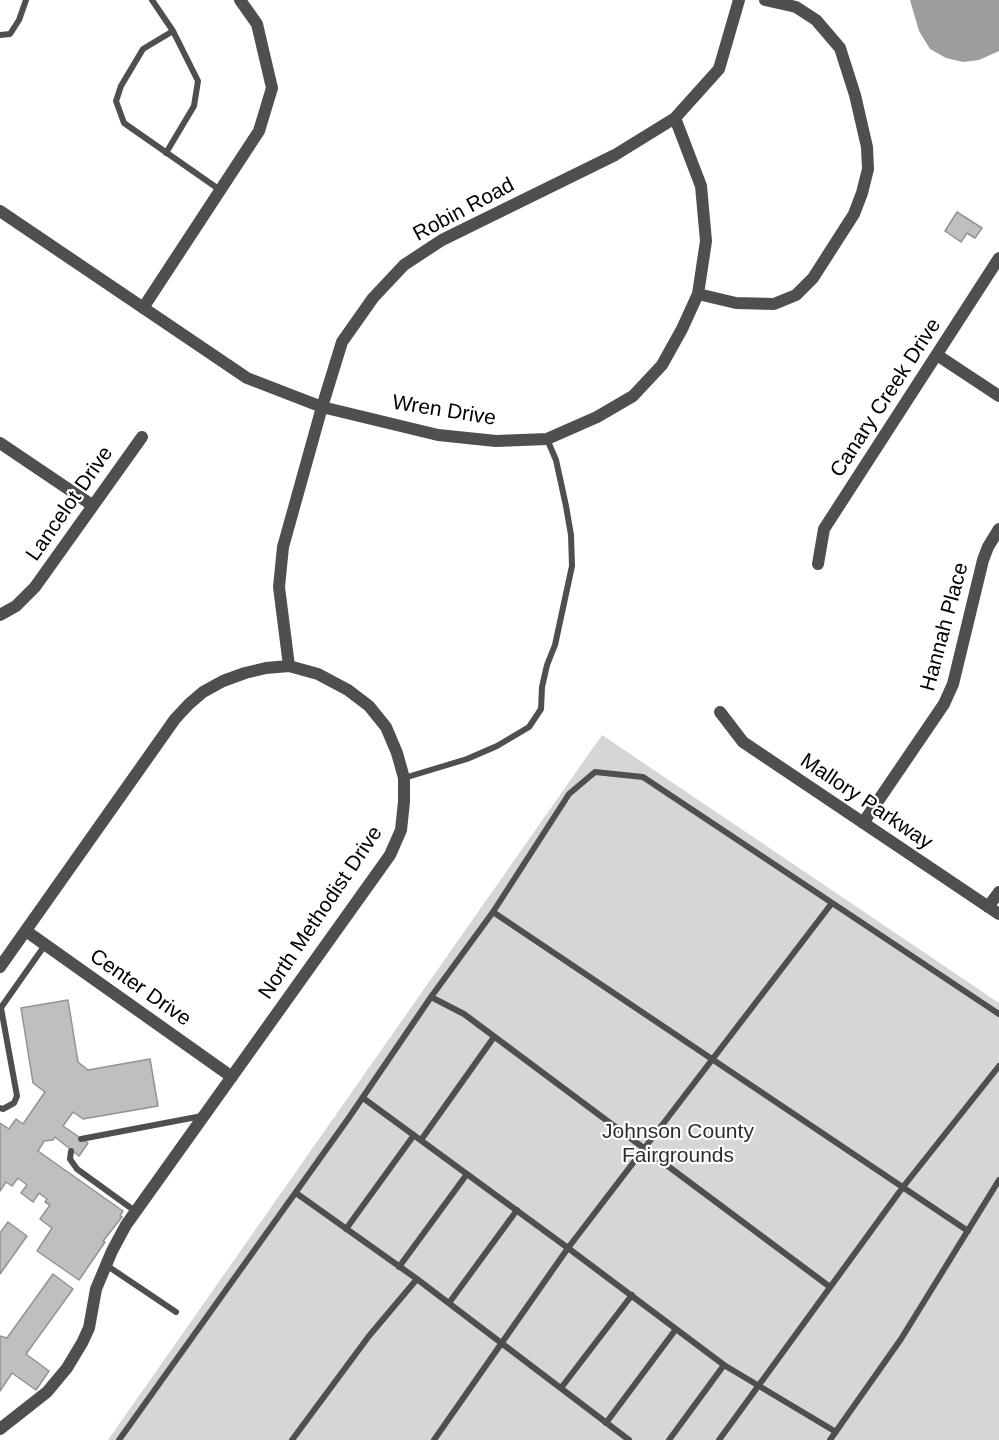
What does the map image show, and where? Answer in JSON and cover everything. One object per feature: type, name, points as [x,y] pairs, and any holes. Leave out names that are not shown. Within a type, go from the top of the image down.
[{"type":"street","points":[[143,308],[259,131],[272,88],[257,24],[240,0]]},
{"type":"street","name":"Robin Road","points":[[289,666],[279,587],[283,547],[342,342],[373,298],[404,266],[441,240],[615,155],[675,118],[718,69],[739,0]]},
{"type":"street","points":[[698,294],[736,303],[774,304],[796,295],[813,278],[854,214],[868,169],[867,147],[860,116],[840,48],[816,20],[796,7],[765,0]]},
{"type":"street","name":"Wren Drive","points":[[0,211],[247,378],[322,407],[438,435],[496,441],[547,439],[597,417],[633,396],[662,365],[698,294],[706,241],[701,186],[675,118]]},
{"type":"street","name":"Canary Creek Drive","points":[[818,564],[824,529],[999,258]]},
{"type":"street","points":[[937,355],[999,396]]},
{"type":"street","name":"Lancelot Drive","points":[[0,615],[16,606],[35,587],[142,437]]},
{"type":"street","points":[[0,443],[92,505]]},
{"type":"street","name":"Hannah Place","points":[[863,823],[944,704],[953,684],[983,560],[999,529]]},
{"type":"street","name":"North Methodist Drive","points":[[0,967],[175,719],[203,692],[245,673],[289,666],[318,675],[348,690],[369,706],[386,727],[404,778],[401,830],[390,855],[135,1211],[106,1265],[96,1289],[89,1328],[67,1368],[47,1392],[0,1429]]},
{"type":"street","name":"Mallory Parkway","points":[[720,712],[744,742],[999,914]]},
{"type":"street","points":[[988,907],[999,892]]},
{"type":"street","name":"Center Drive","points":[[26,931],[232,1077]]},
{"type":"lane","points":[[0,35],[10,34],[19,20],[26,0]]},
{"type":"lane","points":[[152,0],[173,31],[198,81],[194,106],[166,153]]},
{"type":"lane","points":[[173,31],[143,49],[121,86],[116,101],[124,123],[220,190]]},
{"type":"lane","points":[[404,778],[467,759],[497,746],[529,727],[541,709],[542,687],[555,645],[572,566],[571,536],[566,506],[555,460],[547,439]]},
{"type":"lane","points":[[119,1440],[493,912],[570,794],[595,772],[643,777],[999,1014]]},
{"type":"lane","points":[[434,1440],[568,1248],[711,1058],[832,903]]},
{"type":"lane","points":[[493,912],[968,1231]]},
{"type":"lane","points":[[0,1108],[3,1109],[14,1103],[17,1096],[0,1008],[45,944]]},
{"type":"lane","points":[[431,997],[464,1014],[830,1287]]},
{"type":"lane","points":[[421,1140],[494,1037]]},
{"type":"lane","points":[[719,1440],[903,1187],[999,1065]]},
{"type":"lane","points":[[363,1098],[724,1365],[836,1432]]},
{"type":"lane","points":[[81,1139],[203,1116]]},
{"type":"lane","points":[[346,1229],[414,1136]]},
{"type":"lane","points":[[71,1151],[70,1159],[78,1169],[135,1211]]},
{"type":"lane","points":[[399,1267],[466,1174]]},
{"type":"lane","points":[[830,1440],[901,1339],[999,1180]]},
{"type":"lane","points":[[296,1193],[417,1279],[629,1440]]},
{"type":"lane","points":[[449,1304],[517,1210]]},
{"type":"lane","points":[[106,1265],[176,1312]]},
{"type":"lane","points":[[292,1440],[369,1336],[417,1279]]},
{"type":"lane","points":[[561,1388],[632,1295]]},
{"type":"lane","points":[[606,1423],[676,1329]]},
{"type":"lane","points":[[669,1440],[724,1365]]},
{"type":"green space","name":"Johnson County Fairgrounds","points":[[602,735],[999,1003],[999,1440],[108,1440]]},
{"type":"shaded area","points":[[910,0],[999,0],[999,51],[979,60],[963,62],[946,58],[930,49],[919,31]]},
{"type":"building","points":[[957,212],[982,228],[975,238],[967,233],[961,242],[945,231]]},
{"type":"building","points":[[68,1000],[78,1062],[88,1070],[150,1059],[158,1106],[83,1119],[73,1112],[63,1126],[88,1143],[79,1156],[55,1137],[53,1140],[44,1141],[38,1151],[123,1211],[120,1216],[122,1217],[103,1241],[105,1242],[79,1280],[37,1251],[52,1228],[40,1219],[50,1205],[45,1202],[47,1199],[39,1193],[33,1202],[21,1193],[27,1185],[18,1178],[12,1186],[6,1182],[0,1191],[0,1123],[9,1129],[16,1119],[23,1124],[45,1092],[33,1083],[21,1008]]},
{"type":"building","points":[[8,1222],[27,1236],[0,1274],[0,1233]]},
{"type":"building","points":[[53,1274],[73,1289],[26,1354],[49,1371],[36,1390],[12,1373],[0,1391],[0,1336],[7,1338]]}]
